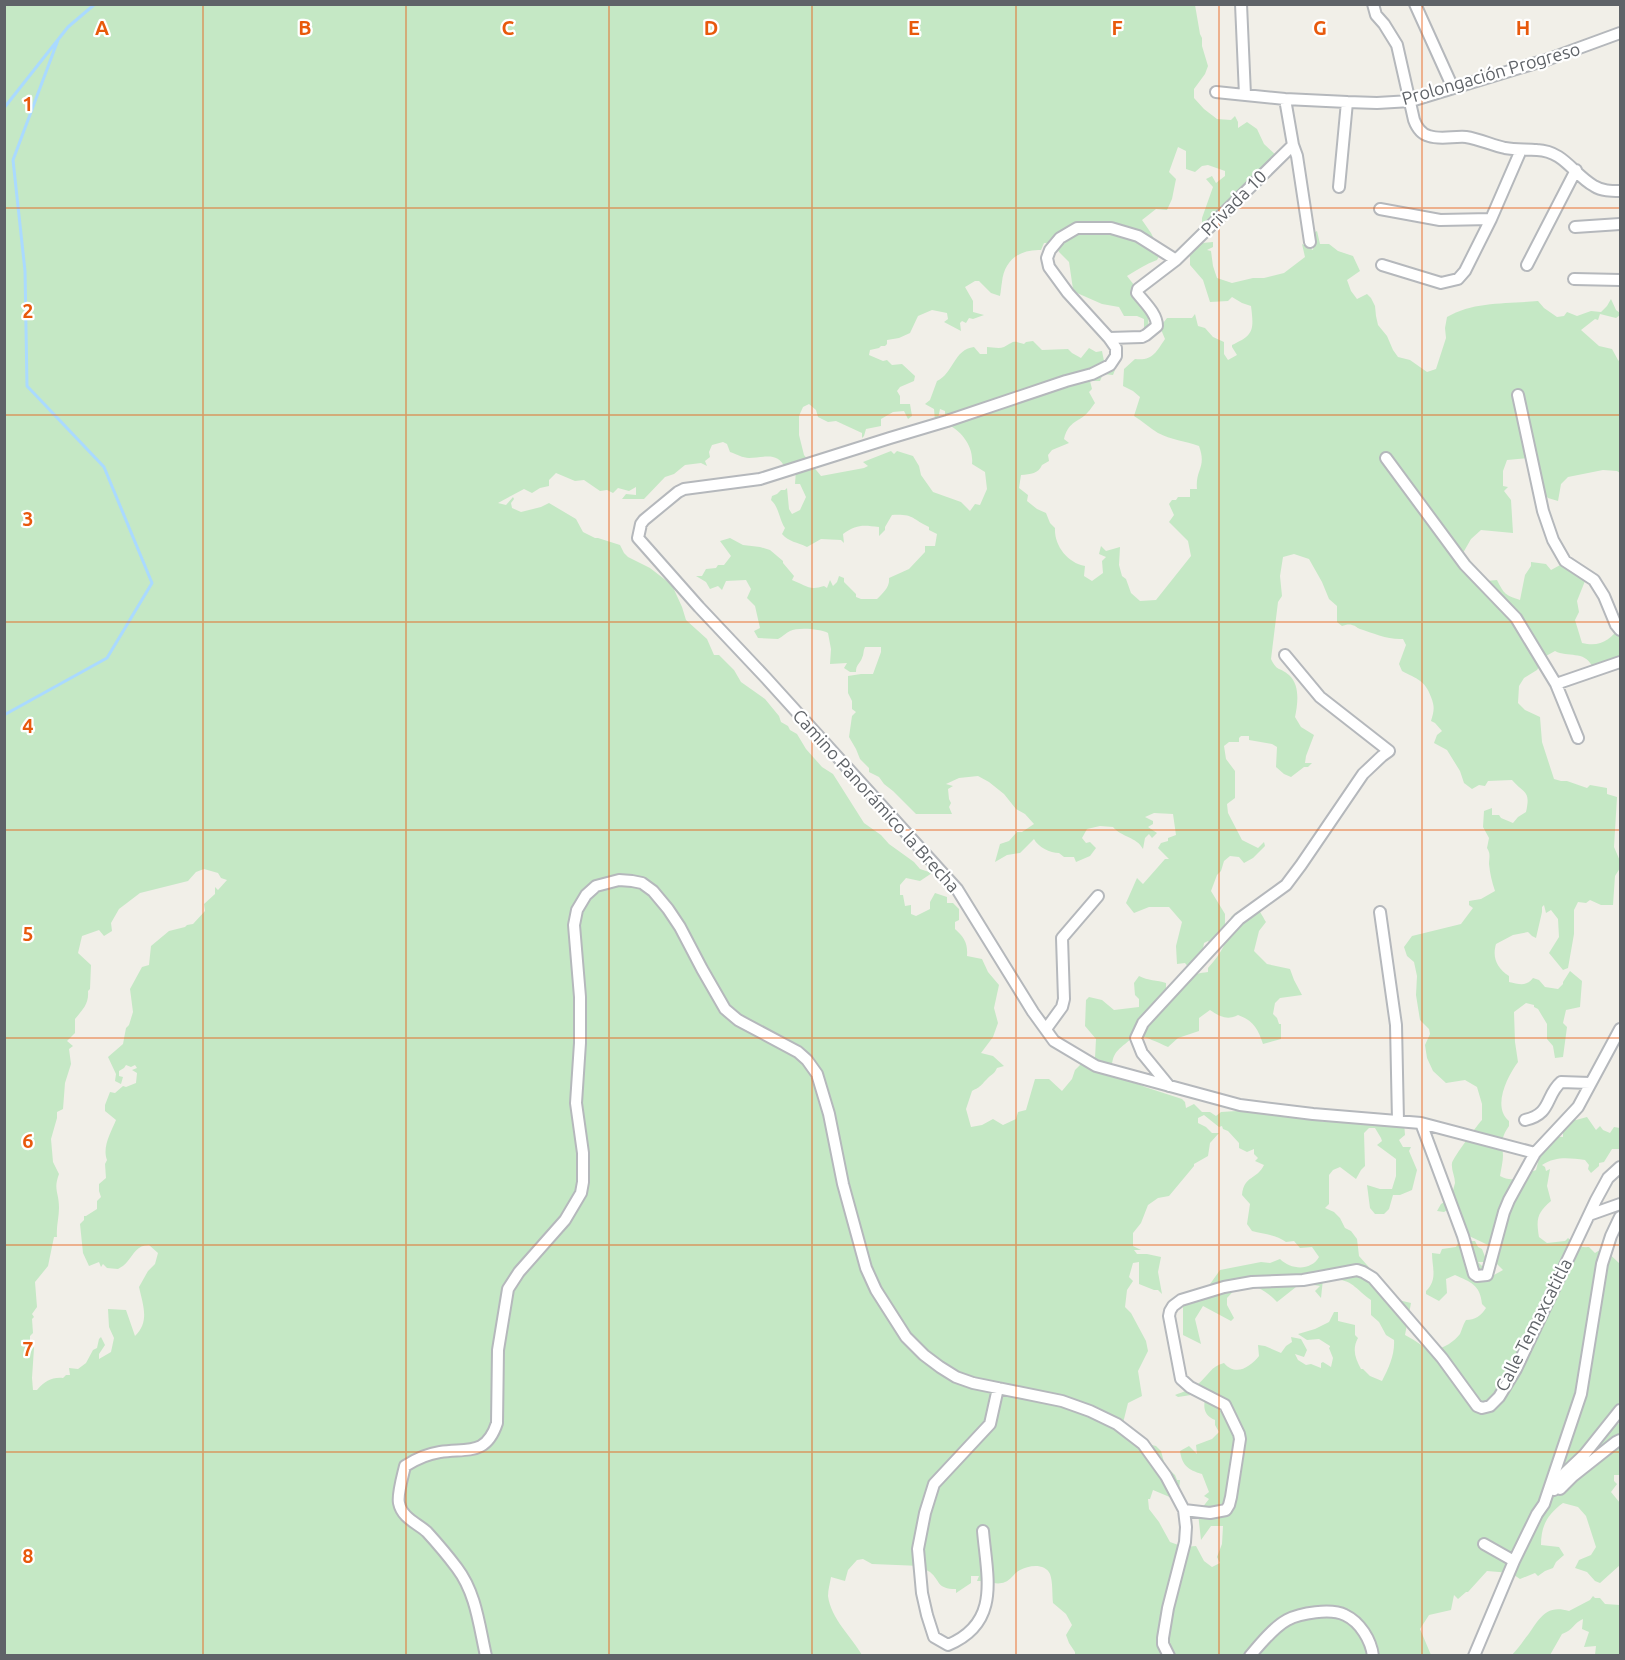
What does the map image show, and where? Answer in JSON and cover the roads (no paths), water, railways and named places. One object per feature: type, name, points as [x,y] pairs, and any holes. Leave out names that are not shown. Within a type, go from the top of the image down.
[{"type":"street","points":[[1241,4],[1245,95]]},
{"type":"street","points":[[1373,4],[1376,15],[1397,45],[1417,128],[1428,136],[1436,138],[1465,137],[1521,150],[1553,153],[1601,190],[1620,191]]},
{"type":"street","points":[[1415,4],[1453,88]]},
{"type":"street","name":"Prolongación Progreso","points":[[1215,92],[1347,102],[1411,101],[1548,59],[1620,33]]},
{"type":"street","points":[[1285,99],[1297,156],[1310,242]]},
{"type":"street","points":[[1339,187],[1347,102]]},
{"type":"street","name":"Privada 10","points":[[1109,338],[1142,337],[1157,326],[1156,317],[1137,293],[1138,289],[1176,260],[1293,145]]},
{"type":"street","points":[[1382,265],[1441,283],[1458,279],[1465,271],[1491,219],[1521,150]]},
{"type":"street","points":[[1527,265],[1576,170]]},
{"type":"street","points":[[1380,208],[1440,220],[1491,219]]},
{"type":"street","points":[[1575,227],[1620,224]]},
{"type":"street","points":[[1109,338],[1068,293],[1049,267],[1047,258],[1050,250],[1060,238],[1077,228],[1111,228],[1138,236],[1176,260]]},
{"type":"street","points":[[1574,279],[1620,280]]},
{"type":"street","name":"Camino Panorámico la Brecha","points":[[1109,338],[1116,348],[1116,357],[1110,364],[1092,374],[760,480],[684,489],[644,520],[638,538],[957,889],[1054,1041],[1096,1066],[1240,1105],[1421,1123],[1536,1153]]},
{"type":"street","points":[[1518,395],[1542,511],[1553,540],[1565,561],[1594,580],[1620,630]]},
{"type":"street","points":[[1386,458],[1465,565],[1516,618],[1556,684],[1578,738]]},
{"type":"street","points":[[1170,1086],[1142,1053],[1136,1038],[1143,1023],[1239,919],[1286,885],[1363,774],[1389,751],[1320,697],[1286,655]]},
{"type":"street","points":[[1556,684],[1620,662]]},
{"type":"street","points":[[486,1656],[468,1587],[457,1568],[426,1531],[406,1517],[398,1502],[405,1466],[417,1458],[439,1452],[469,1451],[481,1446],[494,1433],[497,1423],[498,1350],[508,1289],[519,1272],[565,1220],[581,1193],[584,1173],[576,1103],[580,997],[574,925],[578,910],[586,895],[596,886],[619,880],[637,882],[653,891],[668,909],[725,1009],[738,1020],[798,1052],[817,1074],[829,1114],[843,1184],[866,1268],[876,1290],[906,1337],[924,1355],[956,1377],[973,1383],[1062,1401],[1090,1410],[1117,1424],[1143,1444],[1166,1476],[1184,1510],[1186,1527],[1185,1542],[1168,1608],[1163,1638],[1163,1644],[1169,1656]]},
{"type":"street","points":[[1046,1029],[1062,1006],[1064,999],[1062,938],[1098,896]]},
{"type":"street","points":[[1380,912],[1396,1025],[1398,1121]]},
{"type":"street","points":[[1421,1123],[1463,1236],[1474,1274],[1485,1276],[1509,1200],[1536,1153],[1578,1107],[1620,1029]]},
{"type":"street","points":[[1525,1120],[1533,1118],[1547,1107],[1556,1086],[1561,1082],[1590,1083]]},
{"type":"street","name":"Calle Temaxcatitla","points":[[1184,1510],[1210,1513],[1226,1510],[1231,1497],[1240,1439],[1225,1405],[1190,1387],[1181,1379],[1169,1323],[1173,1306],[1181,1300],[1224,1287],[1252,1282],[1303,1280],[1357,1270],[1373,1278],[1442,1358],[1477,1406],[1482,1408],[1490,1406],[1499,1397],[1516,1369],[1608,1178],[1620,1167]]},
{"type":"street","points":[[1589,1215],[1620,1204]]},
{"type":"street","points":[[1544,1504],[1581,1394],[1602,1264],[1620,1217]]},
{"type":"street","points":[[983,1531],[987,1579],[986,1607],[978,1624],[960,1640],[948,1645],[934,1637],[922,1593],[918,1549],[924,1513],[934,1484],[990,1424],[998,1388]]},
{"type":"street","points":[[1474,1656],[1514,1561],[1537,1514],[1565,1473],[1584,1455],[1620,1410]]},
{"type":"street","points":[[1544,1504],[1573,1476],[1620,1440]]},
{"type":"street","points":[[1484,1544],[1514,1561]]},
{"type":"street","points":[[1250,1656],[1285,1621],[1317,1611],[1345,1614],[1362,1628],[1372,1646],[1373,1656]]},
{"type":"waterway","points":[[4,108],[68,27],[95,4]]},
{"type":"waterway","points":[[4,715],[107,658],[152,583],[104,467],[27,386],[25,271],[13,160],[58,40]]}]
